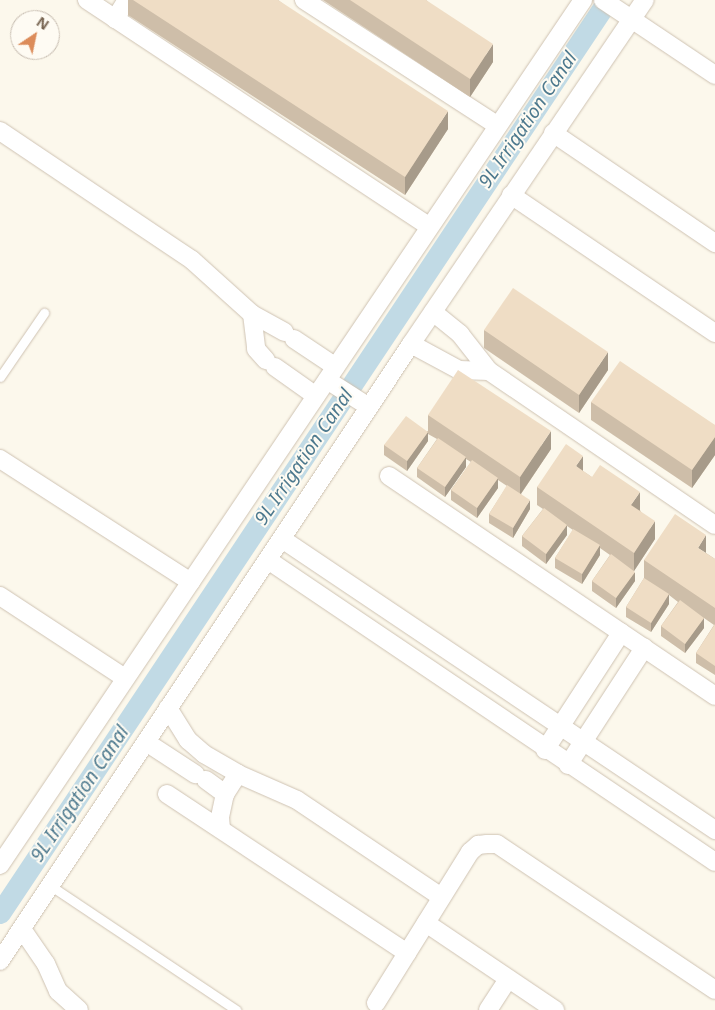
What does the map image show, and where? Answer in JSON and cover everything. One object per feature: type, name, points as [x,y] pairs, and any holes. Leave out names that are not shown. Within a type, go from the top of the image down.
[{"type":"street","points":[[87,0],[429,226]]},
{"type":"street","points":[[115,18],[127,0]]},
{"type":"street","points":[[304,0],[498,126]]},
{"type":"street","points":[[0,865],[316,396],[334,378],[429,226],[583,0]]},
{"type":"street","points":[[603,0],[715,75]]},
{"type":"street","points":[[0,962],[282,539],[367,406],[433,312],[629,17],[645,0]]},
{"type":"street","points":[[0,131],[192,260],[252,314],[289,336],[367,406]]},
{"type":"street","points":[[553,133],[715,243]]},
{"type":"street","points":[[511,195],[715,333]]},
{"type":"street","points":[[433,312],[460,334],[488,371],[715,525]]},
{"type":"street","points":[[252,314],[256,349],[270,364],[316,396]]},
{"type":"street","points":[[411,344],[459,370],[488,371]]},
{"type":"street","points":[[0,459],[191,582]]},
{"type":"street","points":[[389,476],[715,696]]},
{"type":"street","points":[[282,539],[715,830]]},
{"type":"street","points":[[268,560],[545,750],[715,862]]},
{"type":"street","points":[[339,609],[353,587]]},
{"type":"street","points":[[0,596],[125,678]]},
{"type":"street","points":[[545,750],[621,633]]},
{"type":"street","points":[[568,765],[644,648]]},
{"type":"street","points":[[168,708],[188,740],[204,754],[238,774],[297,800],[440,896]]},
{"type":"street","points":[[146,742],[225,794]]},
{"type":"street","points":[[221,829],[220,817],[225,794],[238,774]]},
{"type":"street","points":[[167,794],[407,953]]},
{"type":"street","points":[[376,1003],[426,923],[440,896],[470,852],[478,845],[497,844],[715,990]]},
{"type":"street","points":[[426,923],[555,1010]]},
{"type":"street","points":[[22,929],[46,964],[58,991],[79,1010]]},
{"type":"street","points":[[488,1010],[508,979]]},
{"type":"lane","points":[[0,377],[44,313]]},
{"type":"lane","points":[[51,886],[236,1010]]},
{"type":"building","points":[[133,0],[278,0],[448,111],[405,177]]},
{"type":"building","points":[[350,0],[426,0],[493,44],[470,79]]},
{"type":"building","points":[[513,288],[608,352],[579,395],[484,330]]},
{"type":"building","points":[[620,361],[715,425],[715,437],[692,470],[591,402]]},
{"type":"building","points":[[458,370],[551,431],[520,477],[428,415]]},
{"type":"building","points":[[406,416],[428,432],[407,461],[384,445]]},
{"type":"building","points":[[438,438],[466,457],[445,487],[417,468]]},
{"type":"building","points":[[566,444],[583,456],[576,466],[592,477],[600,465],[640,492],[631,505],[655,521],[634,553],[537,487]]},
{"type":"building","points":[[472,460],[498,478],[477,508],[451,490]]},
{"type":"building","points":[[507,485],[530,500],[513,528],[489,514]]},
{"type":"building","points":[[544,508],[567,525],[546,554],[522,536]]},
{"type":"building","points":[[675,514],[706,535],[698,548],[715,559],[715,608],[644,560]]},
{"type":"building","points":[[573,529],[600,545],[582,574],[555,558]]},
{"type":"building","points":[[611,554],[635,572],[616,598],[592,581]]},
{"type":"building","points":[[644,578],[669,594],[651,623],[626,607]]},
{"type":"building","points":[[680,600],[704,618],[685,644],[661,626]]},
{"type":"building","points":[[715,624],[715,666],[696,653]]},
{"type":"waterway","name":"9L Irrigation Canal","points":[[0,913],[608,0]]}]
